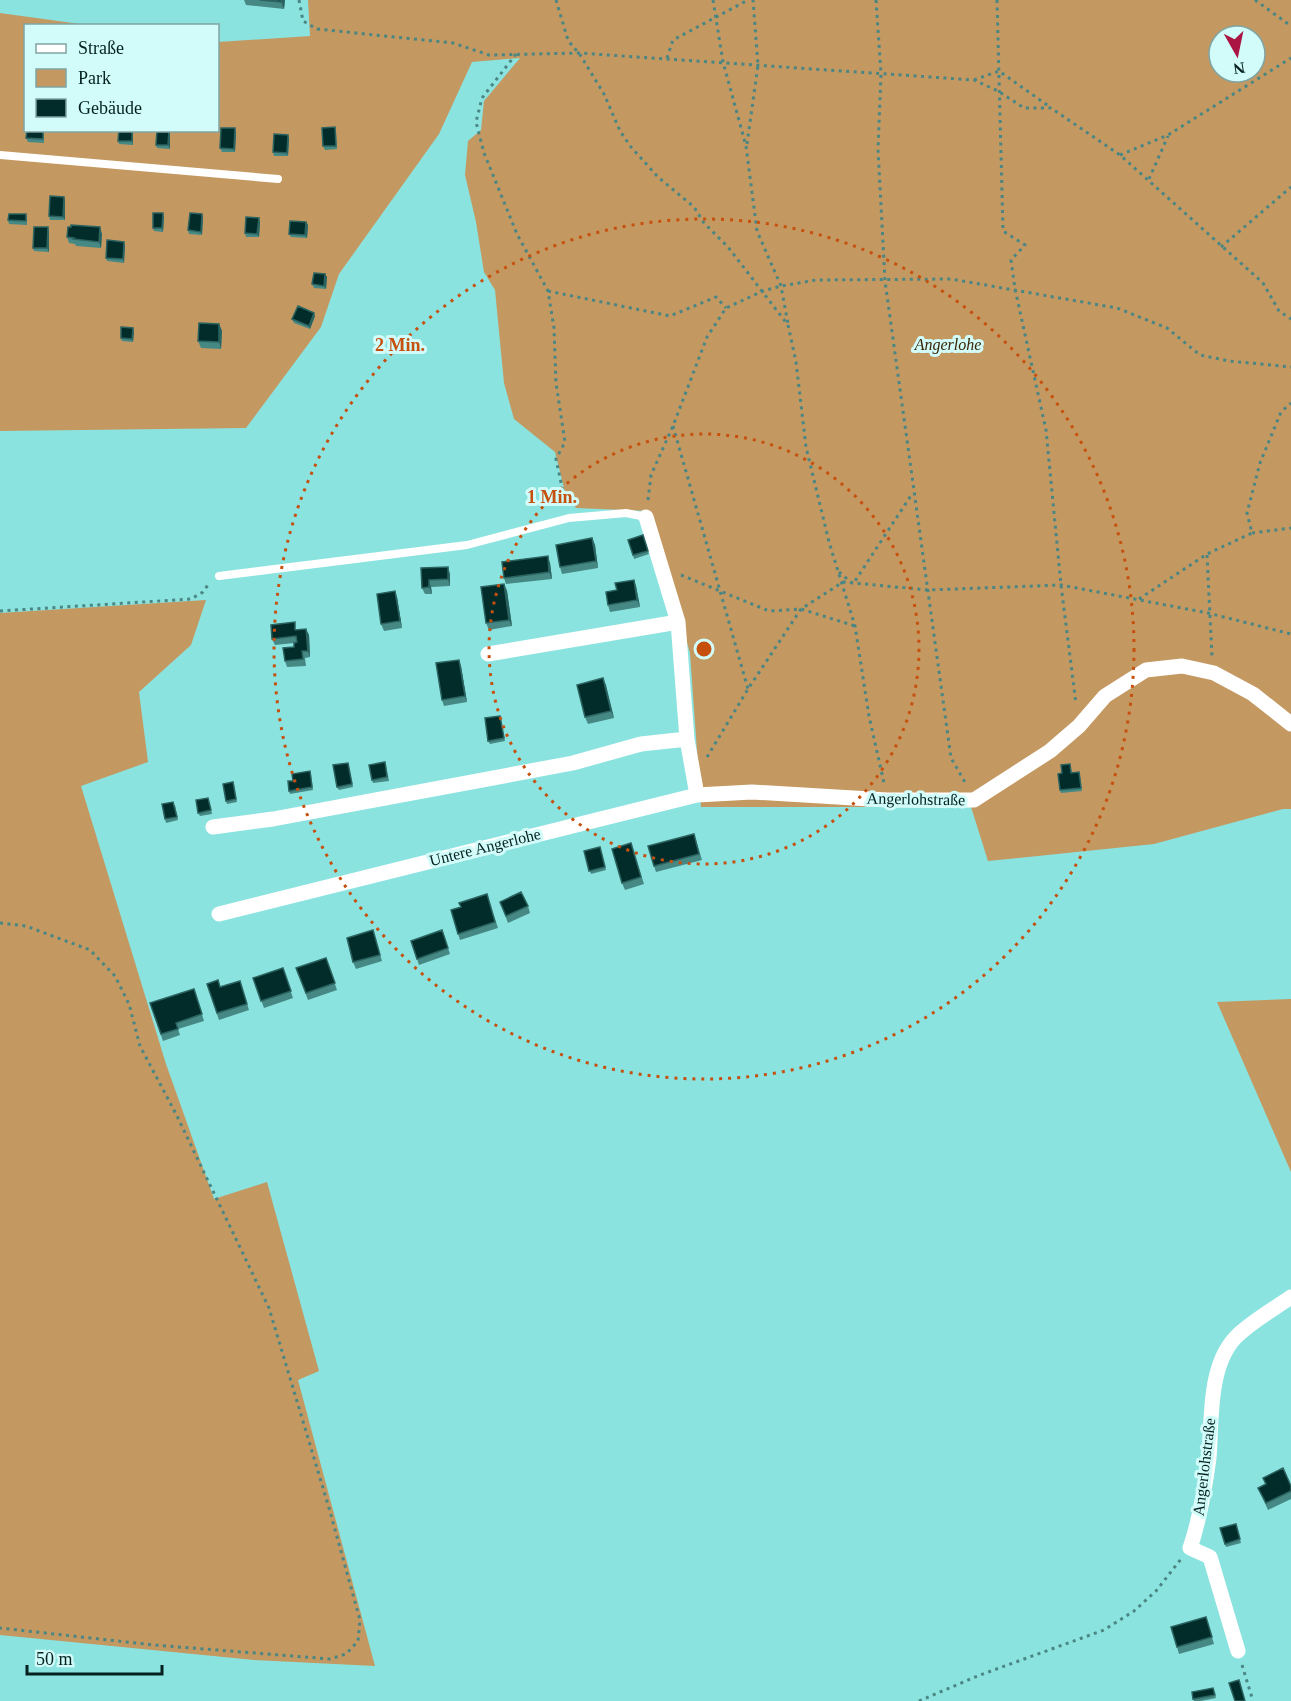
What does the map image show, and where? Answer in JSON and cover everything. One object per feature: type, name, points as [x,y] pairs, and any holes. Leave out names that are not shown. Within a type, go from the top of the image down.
[{"type":"street","points":[[646,517],[678,622],[687,739],[697,795]]},
{"type":"street","points":[[488,654],[678,622]]},
{"type":"street","name":"Angerlohstraße","points":[[697,795],[752,792],[887,800],[974,800],[1050,751],[1079,726],[1105,696],[1146,670],[1182,666],[1214,673],[1253,694],[1291,724]]},
{"type":"street","points":[[213,827],[273,819],[551,767],[641,744],[687,739]]},
{"type":"street","name":"Untere Angerlohe","points":[[219,914],[697,795]]},
{"type":"street","name":"Angerlohstraße","points":[[1190,1548],[1196,1531],[1209,1458],[1212,1393],[1221,1362],[1234,1339],[1291,1298]]},
{"type":"street","points":[[1190,1548],[1210,1557],[1238,1651]]},
{"type":"lane","points":[[0,155],[278,179]]},
{"type":"lane","points":[[219,576],[467,545],[569,518],[626,513],[646,517]]},
{"type":"path","points":[[299,0],[303,21],[316,29],[444,42],[489,54],[579,53],[974,80],[998,91],[1024,108],[1051,108]]},
{"type":"path","points":[[556,0],[567,37],[604,94],[620,131],[658,177],[694,207],[704,223],[728,247],[788,325]]},
{"type":"path","points":[[713,0],[723,62],[746,146],[756,231],[781,286],[796,362],[806,447],[829,542],[855,626],[869,716],[887,800]]},
{"type":"path","points":[[667,58],[673,40],[748,0]]},
{"type":"path","points":[[746,146],[758,65],[753,0]]},
{"type":"path","points":[[876,0],[881,74],[878,149],[885,281],[951,758],[974,800]]},
{"type":"path","points":[[997,0],[1003,231],[1025,245],[1011,260],[1015,290],[1046,430],[1061,585],[1079,726]]},
{"type":"path","points":[[1255,0],[1291,26]]},
{"type":"path","points":[[516,54],[482,99],[476,122],[484,153],[517,234],[548,291],[554,328],[556,383],[565,442],[556,459],[569,518]]},
{"type":"path","points":[[1120,155],[1168,135],[1291,57]]},
{"type":"path","points":[[974,80],[999,71]]},
{"type":"path","points":[[999,71],[1120,155],[1149,179],[1263,283],[1279,310],[1291,319]]},
{"type":"path","points":[[1149,179],[1168,135]]},
{"type":"path","points":[[1221,247],[1291,187]]},
{"type":"path","points":[[646,517],[651,475],[673,426],[706,337],[726,308],[763,291],[781,286],[816,280],[951,279],[1117,308],[1167,328],[1200,355],[1229,361],[1291,367]]},
{"type":"path","points":[[548,291],[670,316],[716,297],[726,308]]},
{"type":"path","points":[[1252,533],[1247,513],[1260,463],[1281,412],[1291,404]]},
{"type":"path","points":[[673,426],[748,689]]},
{"type":"path","points":[[853,584],[913,492]]},
{"type":"path","points":[[1138,599],[1206,554],[1252,533],[1291,528]]},
{"type":"path","points":[[1206,554],[1208,613],[1214,673]]},
{"type":"path","points":[[839,572],[853,584]]},
{"type":"path","points":[[678,574],[769,611],[801,609],[855,626]]},
{"type":"path","points":[[0,611],[191,599],[203,592],[208,584],[219,576]]},
{"type":"path","points":[[695,778],[748,689],[801,609],[843,582],[928,590],[1061,585],[1208,613],[1291,634]]},
{"type":"path","points":[[0,923],[26,926],[90,950],[115,976],[129,1004],[140,1046],[177,1116],[269,1308],[360,1620],[358,1641],[346,1654],[330,1659],[154,1645],[0,1628]]},
{"type":"path","points":[[920,1701],[980,1675],[1104,1630],[1134,1611],[1156,1592],[1190,1548]]},
{"type":"path","points":[[1238,1651],[1253,1701]]},
{"type":"green space","name":"Angerlohe","points":[[308,0],[1291,0],[1291,809],[1283,809],[1154,844],[988,861],[971,807],[701,807],[690,653],[648,511],[576,508],[565,492],[555,452],[514,419],[504,383],[495,290],[484,272],[465,175],[468,141],[481,130],[484,101],[520,58],[472,62],[439,134],[339,274],[321,327],[246,428],[0,431],[0,13],[80,24],[24,24],[24,132],[219,132],[219,42],[310,36]]},
{"type":"green space","points":[[206,600],[191,645],[139,692],[148,762],[81,786],[166,1064],[214,1199],[267,1182],[319,1371],[298,1380],[375,1666],[254,1660],[0,1635],[0,613]]},
{"type":"green space","points":[[1291,999],[1291,1172],[1217,1002]]},
{"type":"building","points":[[335,127],[336,146],[323,146],[322,128]]},
{"type":"building","points":[[221,128],[235,128],[234,149],[220,148]]},
{"type":"building","points":[[27,132],[43,132],[43,139],[26,138]]},
{"type":"building","points":[[119,132],[132,132],[132,141],[118,141]]},
{"type":"building","points":[[157,132],[169,132],[168,145],[156,145]]},
{"type":"building","points":[[274,134],[288,135],[287,153],[273,152]]},
{"type":"building","points":[[50,196],[64,197],[63,217],[49,216]]},
{"type":"building","points":[[153,213],[163,213],[162,228],[153,228]]},
{"type":"building","points":[[190,213],[202,214],[201,232],[188,230]]},
{"type":"building","points":[[9,214],[26,214],[26,221],[8,220]]},
{"type":"building","points":[[246,217],[259,218],[257,234],[245,233]]},
{"type":"building","points":[[290,221],[306,222],[305,235],[289,234]]},
{"type":"building","points":[[71,225],[100,227],[99,242],[67,237],[68,227]]},
{"type":"building","points":[[34,227],[48,227],[47,248],[33,248]]},
{"type":"building","points":[[107,240],[124,242],[123,259],[106,258]]},
{"type":"building","points":[[314,273],[325,274],[324,286],[312,284]]},
{"type":"building","points":[[298,306],[314,313],[309,326],[292,319]]},
{"type":"building","points":[[199,323],[219,324],[219,342],[198,341]]},
{"type":"building","points":[[121,327],[133,328],[132,339],[121,338]]},
{"type":"building","points":[[643,535],[648,551],[633,555],[628,540]]},
{"type":"building","points":[[592,538],[596,561],[560,567],[556,545]]},
{"type":"building","points":[[548,556],[549,572],[504,578],[502,562]]},
{"type":"building","points":[[448,567],[448,579],[429,580],[429,587],[422,588],[421,568]]},
{"type":"building","points":[[634,580],[637,600],[608,605],[606,592],[617,590],[615,583]]},
{"type":"building","points":[[504,584],[509,620],[486,623],[481,587]]},
{"type":"building","points":[[395,591],[400,621],[381,624],[377,594]]},
{"type":"building","points":[[295,622],[295,630],[306,629],[308,651],[302,651],[303,659],[285,661],[283,648],[294,647],[294,643],[297,642],[296,636],[272,639],[271,625]]},
{"type":"building","points":[[459,660],[465,696],[442,700],[436,663]]},
{"type":"building","points":[[603,678],[611,711],[585,717],[577,685]]},
{"type":"building","points":[[500,716],[504,738],[488,741],[485,718]]},
{"type":"building","points":[[385,762],[387,777],[372,780],[369,765]]},
{"type":"building","points":[[348,763],[352,784],[337,787],[333,765]]},
{"type":"building","points":[[1070,764],[1071,773],[1079,772],[1081,788],[1060,790],[1058,774],[1062,773],[1061,765]]},
{"type":"building","points":[[310,771],[312,787],[289,791],[288,781],[293,781],[292,774]]},
{"type":"building","points":[[233,782],[236,799],[226,801],[223,784]]},
{"type":"building","points":[[208,798],[211,810],[198,813],[196,800]]},
{"type":"building","points":[[173,802],[177,817],[165,819],[162,804]]},
{"type":"building","points":[[694,834],[699,854],[654,866],[648,846]]},
{"type":"building","points":[[631,843],[641,877],[622,883],[612,849]]},
{"type":"building","points":[[600,847],[605,867],[589,871],[584,851]]},
{"type":"building","points":[[521,892],[528,906],[506,916],[500,902]]},
{"type":"building","points":[[487,894],[495,922],[458,934],[451,910],[461,907],[459,903]]},
{"type":"building","points":[[373,930],[380,955],[353,962],[347,938]]},
{"type":"building","points":[[442,930],[448,948],[417,959],[411,941]]},
{"type":"building","points":[[326,958],[335,983],[306,993],[296,968]]},
{"type":"building","points":[[283,968],[291,991],[261,1001],[253,978]]},
{"type":"building","points":[[218,980],[220,987],[240,981],[247,1004],[217,1013],[207,984]]},
{"type":"building","points":[[194,989],[202,1014],[176,1023],[178,1029],[161,1034],[150,1003]]},
{"type":"building","points":[[1283,1468],[1291,1491],[1266,1503],[1258,1488],[1266,1484],[1263,1478]]},
{"type":"building","points":[[1236,1524],[1240,1539],[1225,1544],[1220,1528]]},
{"type":"building","points":[[1206,1617],[1212,1637],[1177,1647],[1171,1627]]},
{"type":"building","points":[[1239,1680],[1245,1701],[1235,1701],[1229,1683]]},
{"type":"building","points":[[1213,1688],[1215,1695],[1193,1699],[1192,1692]]}]
